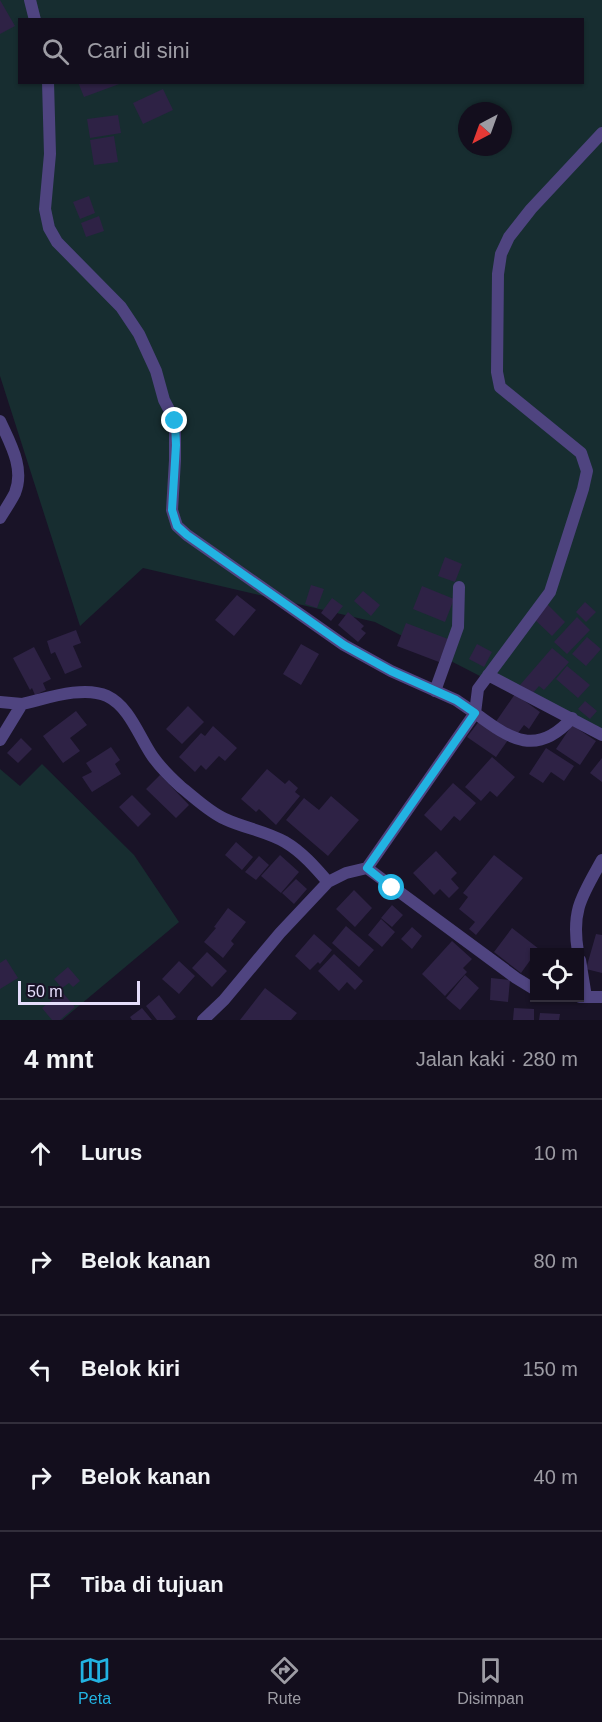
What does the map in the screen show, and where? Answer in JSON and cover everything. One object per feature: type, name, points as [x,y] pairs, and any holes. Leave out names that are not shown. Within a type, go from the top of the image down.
[{"type":"street","points":[[30,0],[34,18]]},
{"type":"street","points":[[48,84],[50,154],[45,209],[49,228],[57,242],[121,307],[139,334],[156,371],[164,400],[175,421],[176,445],[172,510],[177,526],[344,645],[391,671],[456,700],[492,726],[516,739],[535,741],[550,738],[572,718]]},
{"type":"street","points":[[203,1020],[224,1000],[280,933],[328,882],[346,873],[367,868],[475,713],[478,689],[550,592],[587,471],[581,453],[500,387],[497,372],[498,274],[501,254],[509,237],[531,209],[602,133]]},
{"type":"street","points":[[0,421],[14,454],[19,475],[15,493],[0,518]]},
{"type":"street","points":[[435,691],[458,627],[459,587]]},
{"type":"street","points":[[488,675],[602,735]]},
{"type":"street","points":[[0,702],[22,704],[55,695],[78,692],[105,695],[118,704],[160,765],[201,804],[224,819],[284,842],[311,863],[328,882]]},
{"type":"street","points":[[0,740],[22,704]]},
{"type":"street","points":[[578,948],[575,922],[578,903],[602,860]]},
{"type":"street","points":[[367,868],[530,987]]},
{"type":"street","points":[[584,997],[602,997]]},
{"type":"green space","points":[[0,0],[602,0],[602,739],[375,622],[143,568],[80,626],[0,376]]},
{"type":"green space","points":[[42,764],[134,855],[179,922],[62,1020],[0,1020],[0,769],[20,786]]},
{"type":"building","points":[[0,0],[15,26],[0,34]]},
{"type":"building","points":[[79,84],[119,84],[84,97]]},
{"type":"building","points":[[163,89],[173,110],[143,124],[133,103]]},
{"type":"building","points":[[118,115],[121,133],[90,138],[87,119]]},
{"type":"building","points":[[114,136],[118,162],[94,165],[90,140]]},
{"type":"building","points":[[89,196],[95,213],[80,219],[73,202]]},
{"type":"building","points":[[99,216],[104,231],[86,237],[81,223]]},
{"type":"building","points":[[445,557],[462,564],[455,582],[438,576]]},
{"type":"building","points":[[311,585],[324,589],[317,608],[305,604]]},
{"type":"building","points":[[422,586],[454,599],[445,622],[413,609]]},
{"type":"building","points":[[363,591],[380,605],[371,616],[354,601]]},
{"type":"building","points":[[237,595],[256,610],[234,636],[215,620]]},
{"type":"building","points":[[332,598],[343,606],[331,621],[321,613]]},
{"type":"building","points":[[585,602],[596,612],[586,622],[576,612]]},
{"type":"building","points":[[547,604],[565,622],[552,636],[533,618]]},
{"type":"building","points":[[348,612],[364,626],[361,629],[366,633],[358,642],[338,625]]},
{"type":"building","points":[[577,617],[590,630],[567,654],[554,642]]},
{"type":"building","points":[[406,623],[448,639],[439,662],[397,646]]},
{"type":"building","points":[[76,630],[81,643],[73,646],[82,667],[65,674],[55,652],[51,654],[47,641]]},
{"type":"building","points":[[587,637],[601,649],[586,666],[572,654]]},
{"type":"building","points":[[301,644],[319,654],[301,685],[283,674]]},
{"type":"building","points":[[477,644],[492,652],[484,667],[469,659]]},
{"type":"building","points":[[34,647],[51,679],[43,683],[46,690],[35,695],[13,658]]},
{"type":"building","points":[[552,648],[569,662],[544,690],[539,686],[532,694],[520,685]]},
{"type":"building","points":[[567,666],[590,685],[578,698],[556,679]]},
{"type":"building","points":[[515,694],[540,712],[529,729],[524,725],[515,737],[495,723]]},
{"type":"building","points":[[585,701],[597,711],[590,719],[578,709]]},
{"type":"building","points":[[188,706],[204,722],[182,744],[166,729]]},
{"type":"building","points":[[76,711],[87,725],[70,738],[80,751],[63,763],[43,736]]},
{"type":"building","points":[[480,720],[508,740],[496,757],[467,737]]},
{"type":"building","points":[[572,725],[596,741],[580,765],[556,749]]},
{"type":"building","points":[[213,726],[237,748],[225,761],[219,756],[206,770],[201,765],[195,772],[179,757],[201,733],[205,736]]},
{"type":"building","points":[[21,738],[32,749],[18,763],[7,753]]},
{"type":"building","points":[[111,747],[120,760],[115,764],[121,774],[92,792],[82,777],[92,772],[86,763]]},
{"type":"building","points":[[546,748],[574,766],[564,781],[551,772],[543,783],[529,774]]},
{"type":"building","points":[[492,757],[515,777],[497,797],[490,791],[481,801],[465,787]]},
{"type":"building","points":[[602,758],[602,782],[590,773]]},
{"type":"building","points":[[267,769],[285,784],[289,780],[298,788],[295,792],[300,796],[276,825],[259,809],[256,812],[241,799]]},
{"type":"building","points":[[160,775],[189,805],[176,818],[146,789]]},
{"type":"building","points":[[453,783],[476,803],[460,821],[454,816],[441,831],[424,815]]},
{"type":"building","points":[[132,795],[151,814],[138,827],[119,807]]},
{"type":"building","points":[[331,796],[359,820],[328,856],[286,820],[304,798],[319,810]]},
{"type":"building","points":[[236,842],[253,857],[242,870],[225,855]]},
{"type":"building","points":[[436,851],[457,873],[451,879],[459,888],[449,898],[440,889],[434,895],[413,873]]},
{"type":"building","points":[[280,855],[299,872],[281,893],[261,876]]},
{"type":"building","points":[[494,855],[523,878],[476,935],[469,929],[475,922],[459,909],[468,897],[463,893]]},
{"type":"building","points":[[259,856],[269,865],[256,880],[245,872]]},
{"type":"building","points":[[296,879],[307,889],[294,904],[282,893]]},
{"type":"building","points":[[354,890],[372,908],[355,927],[336,909]]},
{"type":"building","points":[[392,905],[403,915],[392,927],[381,918]]},
{"type":"building","points":[[228,908],[246,922],[231,941],[234,944],[223,958],[204,942]]},
{"type":"building","points":[[381,919],[395,932],[382,947],[368,935]]},
{"type":"building","points":[[346,926],[374,950],[359,967],[332,943]]},
{"type":"building","points":[[412,927],[422,936],[412,949],[401,939]]},
{"type":"building","points":[[512,928],[538,948],[530,948],[530,961],[521,973],[494,952]]},
{"type":"building","points":[[314,934],[332,950],[320,964],[318,962],[310,970],[295,956]]},
{"type":"building","points":[[596,934],[602,935],[602,973],[586,969]]},
{"type":"building","points":[[452,941],[472,959],[463,968],[467,972],[445,996],[422,974]]},
{"type":"building","points":[[207,952],[227,971],[212,987],[192,968]]},
{"type":"building","points":[[334,954],[363,981],[355,990],[347,982],[339,991],[318,971]]},
{"type":"building","points":[[6,959],[18,978],[0,989],[0,963]]},
{"type":"building","points":[[179,961],[195,976],[179,994],[162,979]]},
{"type":"building","points":[[68,967],[80,981],[73,987],[69,983],[62,988],[54,979]]},
{"type":"building","points":[[465,975],[479,988],[460,1010],[446,998]]},
{"type":"building","points":[[491,978],[510,980],[508,1002],[490,1000]]},
{"type":"building","points":[[265,988],[297,1013],[291,1020],[240,1020]]},
{"type":"building","points":[[62,992],[75,1007],[60,1020],[52,1020],[42,1008]]},
{"type":"building","points":[[159,995],[176,1017],[172,1020],[157,1020],[146,1006]]},
{"type":"building","points":[[142,1008],[152,1020],[132,1020],[130,1017]]},
{"type":"building","points":[[514,1008],[534,1009],[534,1020],[513,1020]]},
{"type":"building","points":[[540,1013],[560,1014],[559,1020],[539,1020]]},
{"type":"route","points":[[175,421],[176,445],[172,510],[177,526],[344,645],[391,671],[446,694],[475,713],[367,868],[392,888]]}]
